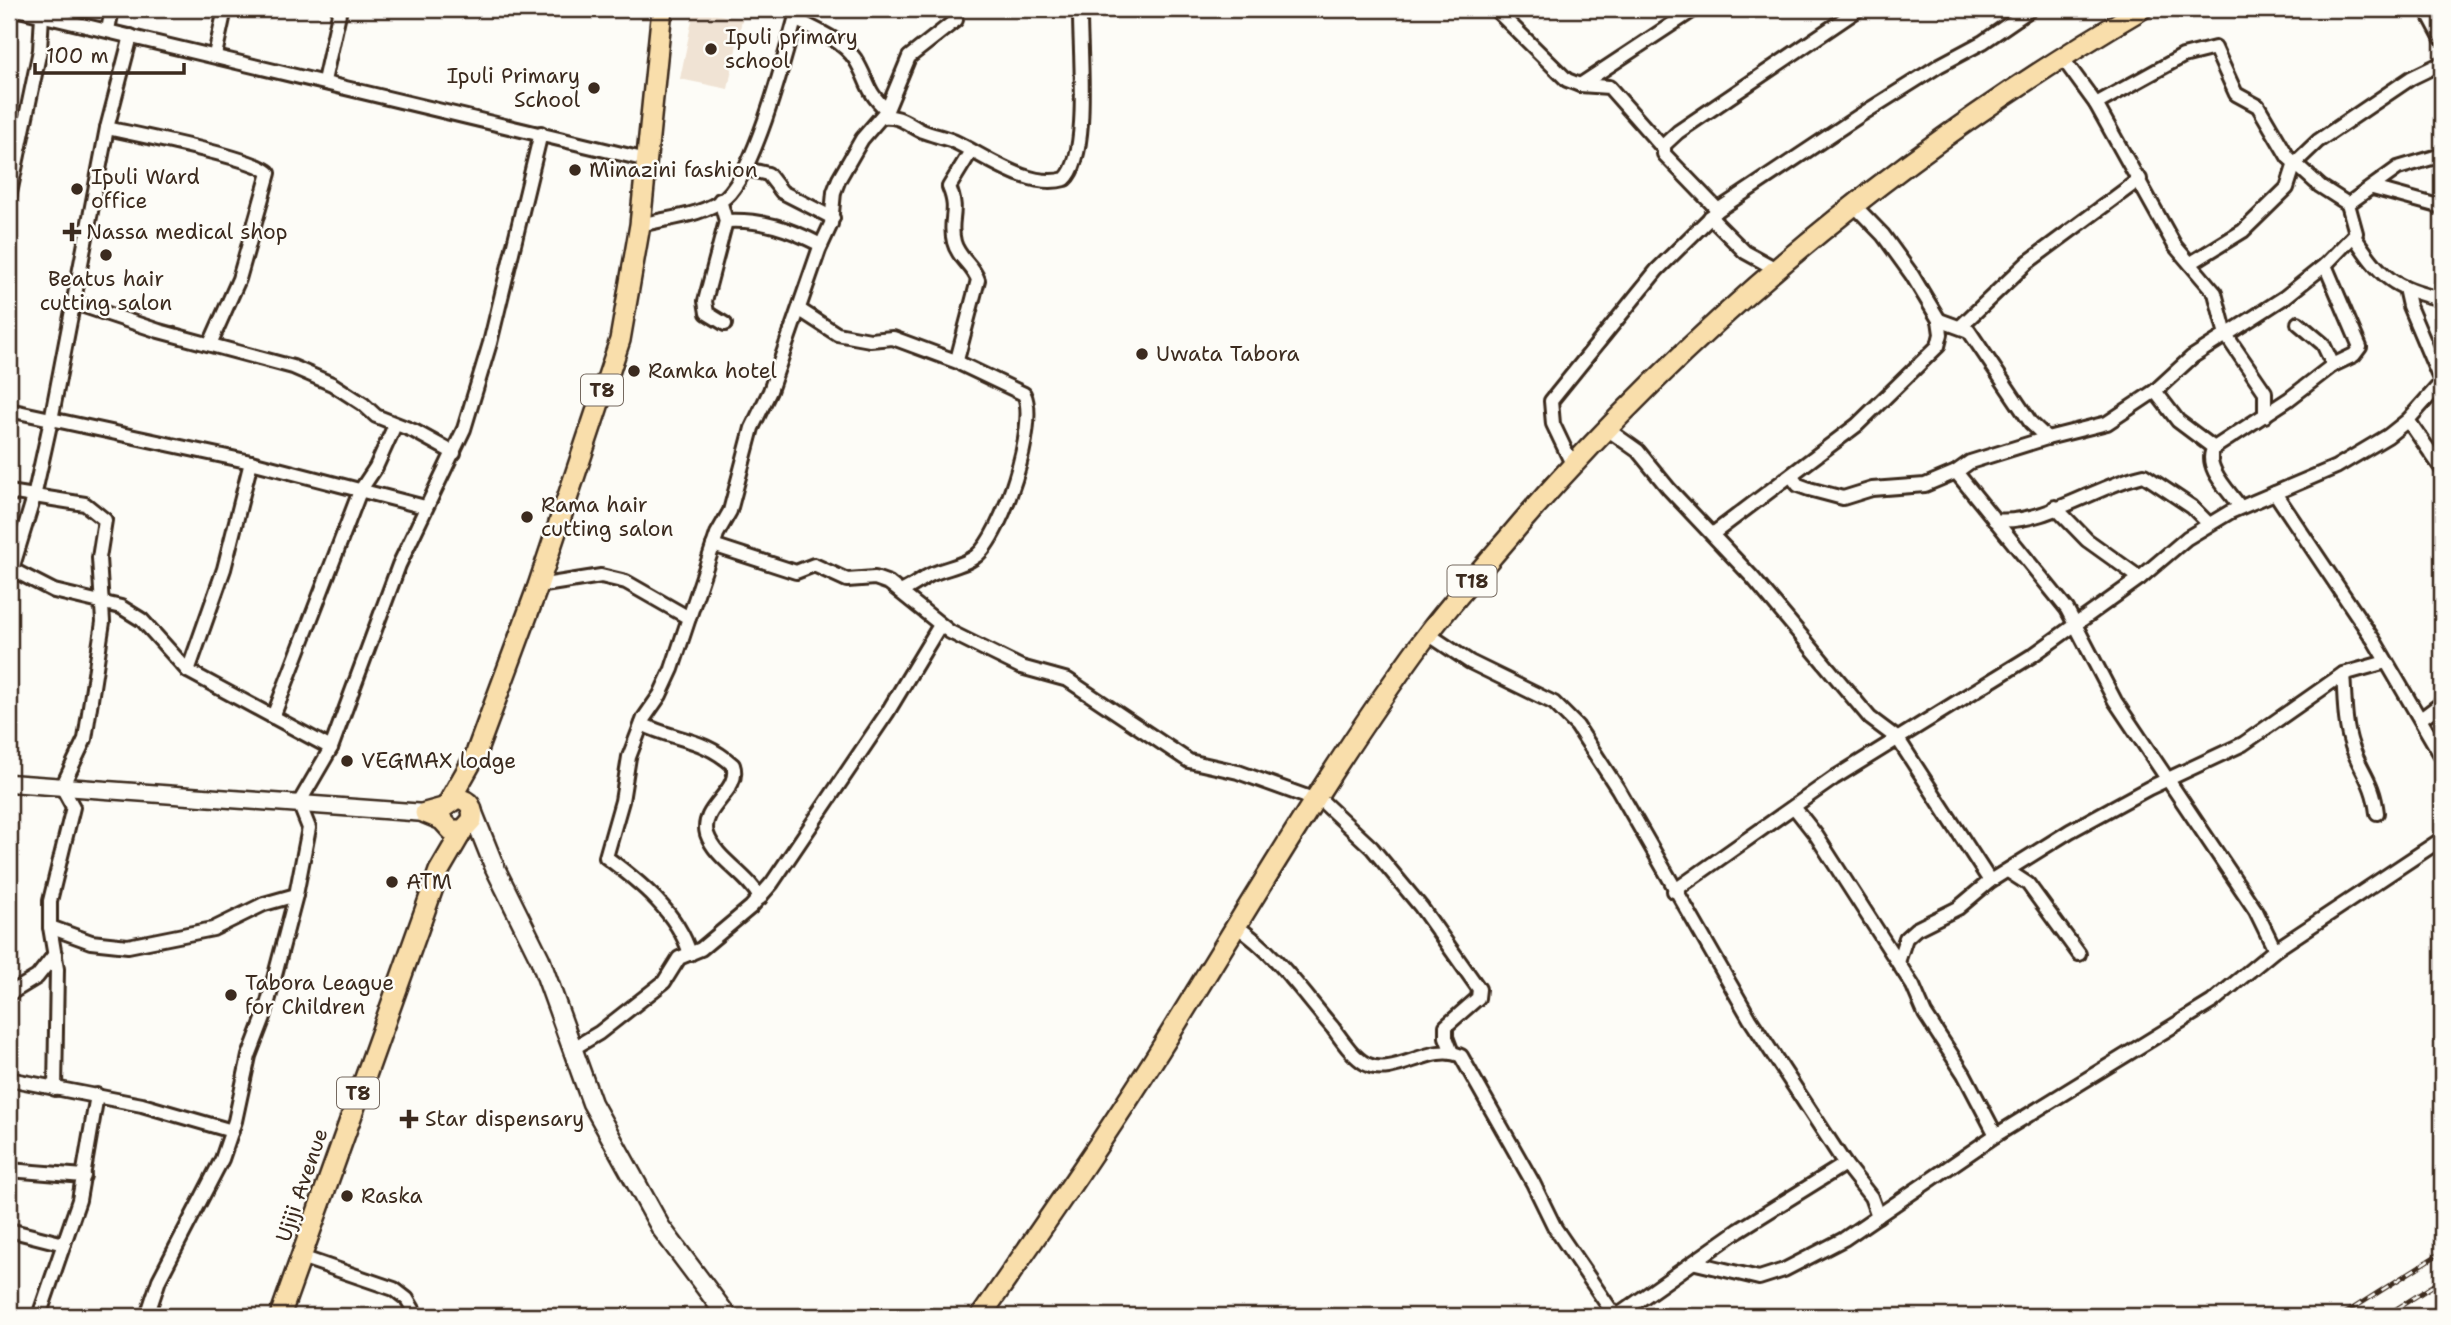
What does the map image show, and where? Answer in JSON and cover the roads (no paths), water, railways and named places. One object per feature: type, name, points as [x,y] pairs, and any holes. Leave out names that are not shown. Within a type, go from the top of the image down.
[{"type":"highway","name":"T8","points":[[464,805],[475,755],[538,586],[620,340],[640,225],[662,9]]},
{"type":"highway","name":"T18","points":[[981,1316],[1157,1055],[1314,797],[1428,634],[1572,464],[1677,357],[1853,204],[2061,56],[2142,9]]},
{"type":"highway","points":[[464,805],[470,825],[463,830],[451,830],[442,820],[425,813],[464,805]]},
{"type":"highway","name":"T8","points":[[439,871],[444,824]]},
{"type":"highway","name":"T8","points":[[439,871],[463,830]]},
{"type":"highway","name":"Ujiji Avenue","points":[[280,1316],[439,871]]},
{"type":"main road","points":[[464,805],[540,959],[592,1103],[649,1207],[676,1250],[727,1316]]},
{"type":"main road","points":[[463,830],[495,868]]},
{"type":"street","points":[[15,9],[324,80],[647,160]]},
{"type":"street","points":[[108,30],[112,9]]},
{"type":"street","points":[[215,55],[225,9]]},
{"type":"street","points":[[324,80],[340,9]]},
{"type":"street","points":[[640,225],[708,208],[720,200],[747,169],[797,14],[845,47],[863,72],[870,94],[885,113],[904,119],[919,130],[1020,174],[1057,181],[1070,173],[1080,125],[1080,9]]},
{"type":"street","points":[[1495,9],[1562,76],[1580,85],[1609,87],[1663,148],[1664,153],[1745,252],[1776,269]]},
{"type":"street","points":[[1580,85],[1695,9]]},
{"type":"street","points":[[1663,148],[1678,132],[1859,9]]},
{"type":"street","points":[[1572,464],[1553,424],[1551,401],[1657,270],[1714,214],[1859,116],[1940,65],[1983,42],[2031,9]]},
{"type":"street","points":[[2426,9],[2442,39]]},
{"type":"street","points":[[9,198],[40,50],[42,15]]},
{"type":"street","points":[[690,954],[680,926],[624,870],[606,858],[622,801],[629,757],[642,724],[665,685],[713,545],[730,511],[751,428],[770,391],[833,218],[834,195],[839,179],[862,139],[885,113],[909,57],[956,20]]},
{"type":"street","points":[[131,36],[107,128],[75,303],[34,497],[10,574],[54,591],[121,607],[142,620],[188,671],[331,748]]},
{"type":"street","points":[[1792,477],[1798,485],[1843,498],[1872,489],[1925,485],[1956,472],[1970,462],[2107,423],[2155,391],[2192,358],[2285,297],[2325,265],[2354,236],[2355,228],[2348,204],[2320,186],[2295,163],[2276,140],[2258,106],[2236,94],[2217,49],[2213,47],[2183,56],[2096,104]]},
{"type":"street","points":[[2061,56],[2096,104],[2140,179],[2169,236],[2215,293],[2226,335],[2265,392],[2265,416]]},
{"type":"street","points":[[2191,263],[2243,231],[2287,188],[2295,163],[2346,120],[2442,63]]},
{"type":"street","points":[[107,128],[214,153],[260,166],[269,173],[239,279],[210,344]]},
{"type":"street","points":[[299,803],[331,748],[351,688],[425,507],[454,453],[490,343],[541,133]]},
{"type":"street","points":[[958,362],[959,347],[978,280],[958,254],[953,239],[956,204],[949,187],[971,151]]},
{"type":"street","points":[[2348,204],[2398,168],[2442,155]]},
{"type":"street","points":[[747,169],[771,176],[782,191],[833,218]]},
{"type":"street","points":[[1961,326],[2028,262],[2140,179]]},
{"type":"street","points":[[2373,188],[2442,207]]},
{"type":"street","points":[[720,200],[726,221],[710,273],[705,301],[707,313],[725,324]]},
{"type":"street","points":[[1714,533],[1792,477],[1871,414],[1938,346],[1941,334],[1939,320],[1899,255],[1853,204]]},
{"type":"street","points":[[726,221],[753,221],[780,226],[821,245]]},
{"type":"street","points":[[2354,236],[2380,274],[2405,288],[2442,299]]},
{"type":"street","points":[[2240,507],[2211,464],[2210,455],[2214,449],[2265,416],[2333,365],[2359,352],[2360,342],[2325,265]]},
{"type":"street","points":[[1674,891],[1794,807],[2077,625],[2208,524],[2240,507],[2336,467],[2388,436],[2408,420],[2442,383],[2405,288]]},
{"type":"street","points":[[75,303],[159,331],[276,361],[323,380],[363,404],[376,416],[427,436],[454,453]]},
{"type":"street","points":[[800,310],[838,334],[870,340],[893,338],[958,362],[1024,394],[1028,410],[1022,450],[1004,510],[980,552],[971,559],[930,575],[902,591]]},
{"type":"street","points":[[1939,320],[1969,331],[2031,424],[2047,438]]},
{"type":"street","points":[[2298,323],[2323,344],[2333,365]]},
{"type":"street","points":[[2155,391],[2178,421],[2214,449]]},
{"type":"street","points":[[9,410],[251,462],[425,507]]},
{"type":"street","points":[[2408,420],[2442,469]]},
{"type":"street","points":[[272,717],[360,491],[376,467],[395,425]]},
{"type":"street","points":[[1607,429],[1638,450],[1669,489],[1714,533],[1870,718],[1898,739],[1990,881]]},
{"type":"street","points":[[188,671],[221,580],[251,462]]},
{"type":"street","points":[[1956,472],[2054,590],[2077,625],[2115,701],[2256,911],[2275,950]]},
{"type":"street","points":[[1994,520],[2008,521],[2055,508],[2144,475],[2192,507],[2208,524]]},
{"type":"street","points":[[9,492],[85,504],[104,516],[99,558],[103,604],[85,739],[62,787]]},
{"type":"street","points":[[2275,493],[2336,588],[2356,612],[2422,719],[2442,757]]},
{"type":"street","points":[[2055,508],[2087,540],[2140,578]]},
{"type":"street","points":[[713,545],[792,571],[801,571],[814,565],[847,580],[882,579],[902,591],[940,625],[1021,667],[1068,680],[1189,761],[1238,772],[1289,792],[1314,797],[1345,820],[1421,907],[1479,989],[1478,998],[1446,1026],[1446,1037],[1452,1053],[1464,1060],[1555,1228],[1616,1316],[1696,1263],[1739,1230],[1845,1164]]},
{"type":"street","points":[[538,586],[601,576],[626,582],[689,618]]},
{"type":"street","points":[[572,1049],[599,1033],[664,982],[674,962],[701,949],[760,898],[809,824],[834,794],[940,625]]},
{"type":"street","points":[[1428,634],[1470,662],[1554,703],[1571,719],[1618,789],[1674,891],[1750,1019],[1845,1164],[1871,1197],[1878,1216]]},
{"type":"street","points":[[1898,962],[1906,938],[1916,929],[1958,908],[1990,881],[2070,831],[2169,778],[2243,744],[2343,674],[2386,662]]},
{"type":"street","points":[[2343,674],[2347,728],[2353,750],[2371,780],[2377,813]]},
{"type":"street","points":[[2422,719],[2442,703]]},
{"type":"street","points":[[642,724],[691,738],[717,752],[733,765],[734,777],[709,815],[707,833],[714,847],[750,881],[760,898]]},
{"type":"street","points":[[9,783],[425,813]]},
{"type":"street","points":[[55,1089],[55,954],[50,927],[50,901],[73,807],[62,787]]},
{"type":"street","points":[[147,1316],[159,1280],[222,1159],[232,1130],[249,1056],[264,1017],[296,895],[309,828],[299,803]]},
{"type":"street","points":[[1794,807],[1816,835],[1913,986],[1925,1014],[1964,1074],[1996,1135]]},
{"type":"street","points":[[1696,1263],[1755,1278],[1765,1276],[1844,1239],[1996,1135],[2212,1002],[2275,950],[2442,839]]},
{"type":"street","points":[[2008,871],[2028,884],[2079,954]]},
{"type":"street","points":[[50,927],[91,942],[128,946],[213,929],[264,904],[296,895]]},
{"type":"street","points":[[1236,926],[1273,955],[1309,1002],[1363,1062],[1383,1067],[1452,1053]]},
{"type":"street","points":[[9,994],[37,977],[55,954]]},
{"type":"street","points":[[9,1079],[97,1095],[232,1130]]},
{"type":"street","points":[[39,1316],[84,1176],[97,1095]]},
{"type":"street","points":[[9,1170],[84,1176]]},
{"type":"street","points":[[1871,1197],[1893,1206]]},
{"type":"street","points":[[9,1230],[64,1244]]},
{"type":"street","points":[[301,1258],[394,1289],[407,1299],[416,1316]]},
{"type":"railway","points":[[2341,1316],[2442,1252]]},
{"type":"railway","points":[[2385,1316],[2442,1280]]},
{"type":"place","name":"Ipuli primary school","points":[[711,49]]},
{"type":"place","name":"Ipuli Primary School","points":[[594,88]]},
{"type":"place","name":"Minazini fashion","points":[[575,170]]},
{"type":"place","name":"Ipuli Ward office","points":[[77,189]]},
{"type":"place","name":"Nassa medical shop","points":[[72,232]]},
{"type":"place","name":"Beatus hair cutting salon","points":[[106,255]]},
{"type":"place","name":"Uwata Tabora","points":[[1142,354]]},
{"type":"place","name":"Ramka hotel","points":[[634,371]]},
{"type":"place","name":"Rama hair cutting salon","points":[[527,517]]},
{"type":"place","name":"VEGMAX lodge","points":[[347,761]]},
{"type":"place","name":"ATM","points":[[392,882]]},
{"type":"place","name":"Tabora League for Children","points":[[231,995]]},
{"type":"place","name":"Star dispensary","points":[[409,1119]]},
{"type":"place","name":"Raska","points":[[347,1196]]}]
